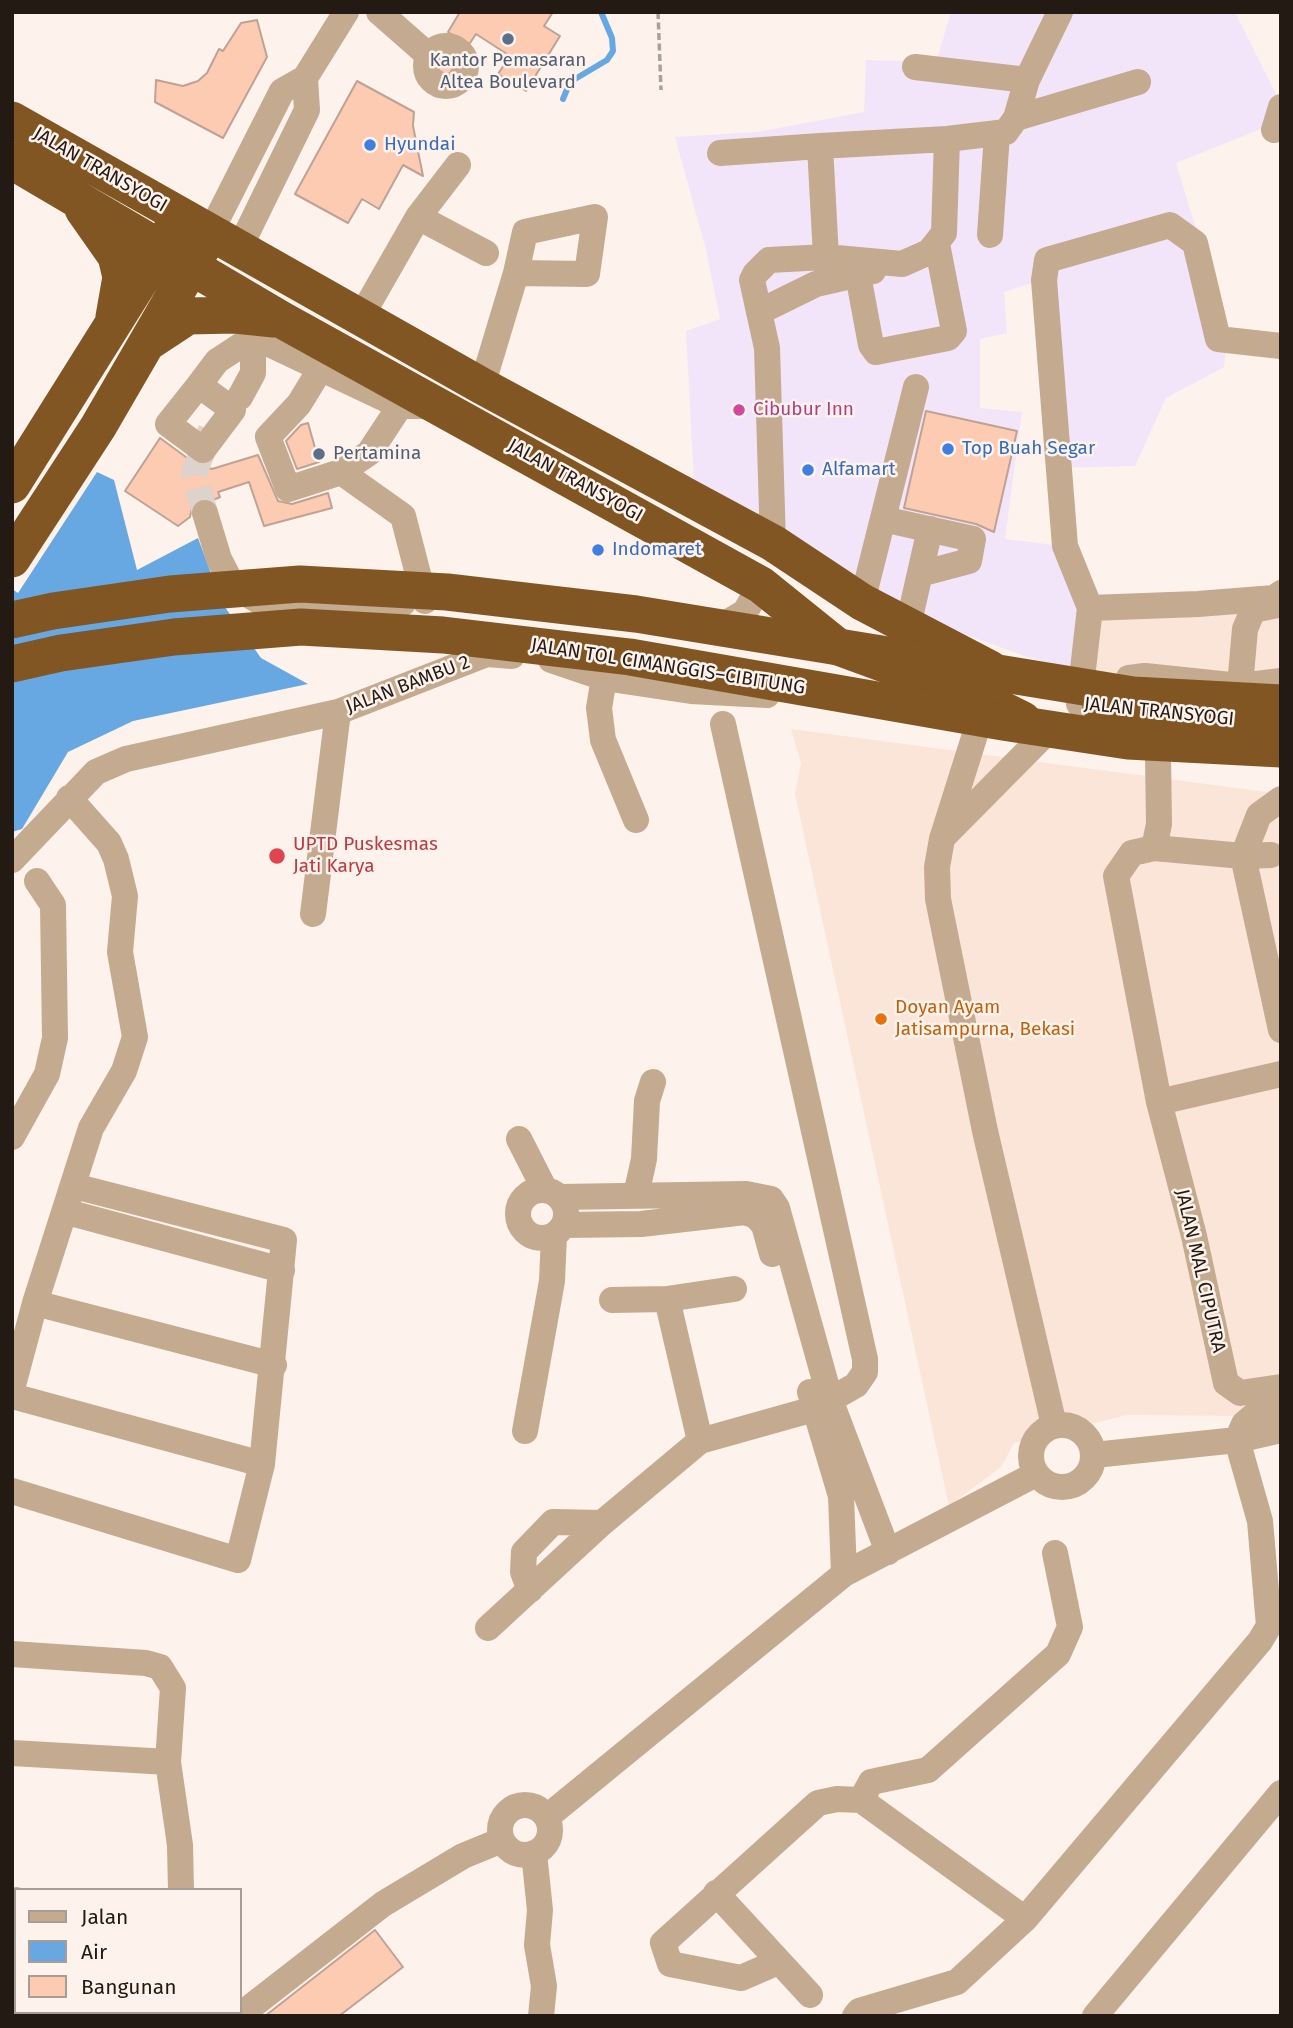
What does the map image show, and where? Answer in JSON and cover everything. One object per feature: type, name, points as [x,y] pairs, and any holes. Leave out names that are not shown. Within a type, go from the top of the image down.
[{"type":"highway","name":"JALAN TRANSYOGI","points":[[12,120],[209,233],[362,315],[482,386],[773,543],[862,602],[987,667],[1079,704],[1161,716],[1281,722]]},
{"type":"highway","name":"JALAN TRANSYOGI","points":[[12,161],[282,320],[761,585],[838,647],[926,682],[985,701],[1049,730],[1158,757],[1281,763]]},
{"type":"highway","points":[[75,198],[117,256],[121,277],[112,328]]},
{"type":"highway","points":[[12,485],[162,247],[209,233]]},
{"type":"highway","points":[[12,559],[98,427],[209,233]]},
{"type":"highway","points":[[148,342],[188,317],[235,315],[282,320]]},
{"type":"highway","points":[[12,620],[53,611],[170,594],[300,584],[447,592],[636,614],[1133,695],[1281,703]]},
{"type":"highway","name":"JALAN TOL CIMANGGIS–CIBITUNG","points":[[12,664],[61,653],[174,637],[301,627],[443,635],[630,657],[1128,741],[1281,749]]},
{"type":"street","points":[[209,233],[282,91],[305,78],[346,12]]},
{"type":"street","points":[[379,12],[428,55]]},
{"type":"street","points":[[990,235],[1007,126],[1060,12]]},
{"type":"street","points":[[915,67],[1027,80]]},
{"type":"street","points":[[720,153],[947,139],[1007,126],[1138,82]]},
{"type":"street","points":[[759,312],[816,284],[916,261],[937,244],[944,233],[947,139]]},
{"type":"street","points":[[820,146],[826,257]]},
{"type":"street","points":[[362,315],[418,217],[458,165]]},
{"type":"street","points":[[418,217],[486,253]]},
{"type":"street","points":[[1079,704],[1090,608],[1065,546],[1044,280],[1046,262],[1170,225],[1195,243],[1217,339],[1281,346]]},
{"type":"street","points":[[858,275],[871,345],[876,352],[948,338],[954,331],[937,244]]},
{"type":"street","points":[[773,543],[767,348],[752,281],[763,263],[769,260],[826,257],[902,264]]},
{"type":"street","points":[[482,386],[516,273]]},
{"type":"street","points":[[199,384],[217,361],[246,342],[265,342],[400,406],[440,406]]},
{"type":"street","points":[[240,397],[253,373],[253,354],[246,342]]},
{"type":"street","points":[[321,368],[299,404],[268,437],[288,489],[341,472],[369,453],[400,406]]},
{"type":"street","points":[[862,602],[916,387]]},
{"type":"street","points":[[341,472],[403,516],[425,601]]},
{"type":"street","points":[[205,513],[219,559],[233,586],[264,604],[320,610],[447,599],[561,609],[686,632],[720,629],[745,612],[761,585]]},
{"type":"street","points":[[883,519],[973,539],[969,561],[920,574]]},
{"type":"street","points":[[908,626],[930,529]]},
{"type":"street","points":[[1090,608],[1224,602],[1273,597],[1281,593]]},
{"type":"street","points":[[1240,686],[1245,629],[1253,610],[1281,604]]},
{"type":"street","name":"JALAN BAMBU 2","points":[[12,860],[69,797],[96,772],[125,759],[338,712],[487,654],[558,661],[604,678],[691,691],[774,696],[884,696],[904,694],[926,682]]},
{"type":"street","points":[[1161,716],[1126,685],[1129,678],[1146,676],[1240,686],[1281,681]]},
{"type":"street","points":[[604,678],[599,708],[603,740],[636,820]]},
{"type":"street","points":[[985,701],[942,839],[937,866],[938,899],[985,1131],[1054,1425]]},
{"type":"street","points":[[313,914],[338,712]]},
{"type":"street","points":[[488,1628],[602,1523],[700,1441],[823,1405],[861,1380],[865,1372],[865,1359],[723,724]]},
{"type":"street","points":[[942,839],[1049,730]]},
{"type":"street","points":[[1158,757],[1157,836],[1243,856],[1278,854]]},
{"type":"street","points":[[12,1389],[35,1303],[67,1212],[91,1128],[124,1071],[135,1037],[120,952],[125,896],[116,859],[109,843],[69,797]]},
{"type":"street","points":[[1281,799],[1259,815],[1243,856],[1281,1030]]},
{"type":"street","name":"JALAN MAL CIPUTRA","points":[[1157,836],[1132,853],[1116,876],[1158,1102],[1194,1236],[1227,1386],[1240,1393],[1281,1387]]},
{"type":"street","points":[[12,1137],[47,1074],[55,1038],[53,905],[37,881]]},
{"type":"street","points":[[1158,1102],[1281,1074]]},
{"type":"street","points":[[636,1195],[644,1159],[647,1101],[653,1082]]},
{"type":"street","points":[[519,1139],[552,1194],[566,1210],[559,1230],[525,1431]]},
{"type":"street","points":[[12,1491],[238,1560],[262,1464],[285,1240],[74,1186]]},
{"type":"street","points":[[844,1574],[841,1496],[823,1405],[777,1208],[771,1199],[746,1194],[531,1193],[522,1202],[520,1222],[534,1236],[559,1230],[746,1212],[756,1216],[764,1225],[823,1405],[888,1552]]},
{"type":"street","points":[[67,1212],[282,1270]]},
{"type":"street","points":[[612,1300],[667,1299],[734,1289]]},
{"type":"street","points":[[667,1299],[700,1441]]},
{"type":"street","points":[[35,1303],[274,1365]]},
{"type":"street","points":[[12,1396],[262,1464]]},
{"type":"street","points":[[855,2016],[859,2011],[957,1982],[1025,1919],[1260,1641],[1275,1630],[1270,1519],[1237,1440],[1244,1424],[1257,1413],[1281,1408]]},
{"type":"street","points":[[1064,1424],[1088,1437],[1094,1455],[1085,1477],[1076,1484],[1054,1486],[1036,1474],[1031,1460],[1032,1445],[1041,1432],[1054,1425],[1064,1424]]},
{"type":"street","points":[[1094,1455],[1237,1440],[1281,1430]]},
{"type":"street","points":[[547,1817],[844,1574],[1036,1474]]},
{"type":"street","points":[[861,1800],[871,1782],[928,1770],[1058,1654],[1070,1627],[1055,1553]]},
{"type":"street","points":[[12,1654],[146,1662],[160,1667],[173,1688],[168,1762],[181,1854],[181,1888]]},
{"type":"street","points":[[12,1753],[168,1762]]},
{"type":"street","points":[[1095,2016],[1281,1793]]},
{"type":"street","points":[[778,1962],[741,1978],[670,1965],[663,1943],[818,1804],[837,1799],[861,1800],[1025,1919]]},
{"type":"street","points":[[532,1805],[547,1817],[550,1834],[545,1845],[534,1853],[516,1853],[502,1840],[501,1821],[513,1808],[532,1805]]},
{"type":"street","points":[[242,2014],[383,1904],[463,1856],[502,1840]]},
{"type":"street","points":[[534,1853],[540,1910],[537,1945],[544,1986],[541,2016]]},
{"type":"street","points":[[716,1893],[810,1995]]},
{"type":"path","points":[[658,12],[661,90]]},
{"type":"shaded area","points":[[951,12],[1235,12],[1281,104],[1281,121],[1176,163],[1228,334],[1224,367],[1166,398],[1135,466],[1055,468],[1046,279],[1004,292],[1007,333],[980,339],[980,408],[1022,412],[1005,539],[1070,547],[1091,673],[1027,657],[956,631],[870,587],[694,484],[686,331],[720,319],[706,250],[675,137],[757,132],[864,112],[866,60],[936,62]]},
{"type":"shaded area","points":[[1281,598],[1281,688],[1091,673],[1095,620]]},
{"type":"shaded area","points":[[791,729],[1281,794],[1281,1413],[1242,1416],[1127,1415],[1014,1443],[1001,1467],[949,1506],[795,794],[801,763]]},
{"type":"water","points":[[97,472],[114,480],[137,570],[198,538],[222,603],[261,658],[308,684],[133,721],[68,752],[22,829],[12,832],[12,589],[18,593]]},
{"type":"building","points":[[460,12],[553,12],[544,26],[560,36],[526,91],[498,74],[510,56],[476,34],[448,76],[435,68],[443,59],[442,48]]},
{"type":"building","points":[[257,20],[267,57],[223,138],[155,102],[156,80],[183,86],[198,81],[207,73],[219,49],[223,51],[241,23]]},
{"type":"building","name":"Hyundai","points":[[357,81],[414,112],[413,126],[423,176],[403,165],[379,209],[362,199],[348,223],[295,194]]},
{"type":"building","points":[[926,411],[1017,431],[994,532],[976,524],[904,508]]},
{"type":"building","points":[[308,423],[319,462],[297,469],[286,441],[301,425]]},
{"type":"building","points":[[160,438],[194,463],[212,469],[258,455],[278,501],[292,504],[328,493],[332,508],[264,526],[249,482],[218,492],[220,497],[213,500],[200,498],[193,503],[190,517],[178,526],[125,491]]},
{"type":"building","points":[[375,1930],[403,1967],[339,2016],[265,2016]]},
{"type":"waterway","points":[[563,99],[570,82],[607,60],[613,51],[612,38],[601,12]]},
{"type":"tunnel","points":[[205,513],[194,473],[211,430]]},
{"type":"place","name":"Kantor Pemasaran Altea Boulevard","points":[[508,39]]},
{"type":"place","name":"Hyundai","points":[[370,145]]},
{"type":"place","name":"Cibubur Inn","points":[[739,410]]},
{"type":"place","name":"Top Buah Segar","points":[[948,449]]},
{"type":"place","name":"Pertamina","points":[[319,454]]},
{"type":"place","name":"Alfamart","points":[[808,470]]},
{"type":"place","name":"Indomaret","points":[[598,550]]},
{"type":"place","name":"UPTD Puskesmas Jati Karya","points":[[277,856]]},
{"type":"place","name":"Doyan Ayam Jatisampurna, Bekasi","points":[[881,1019]]}]
